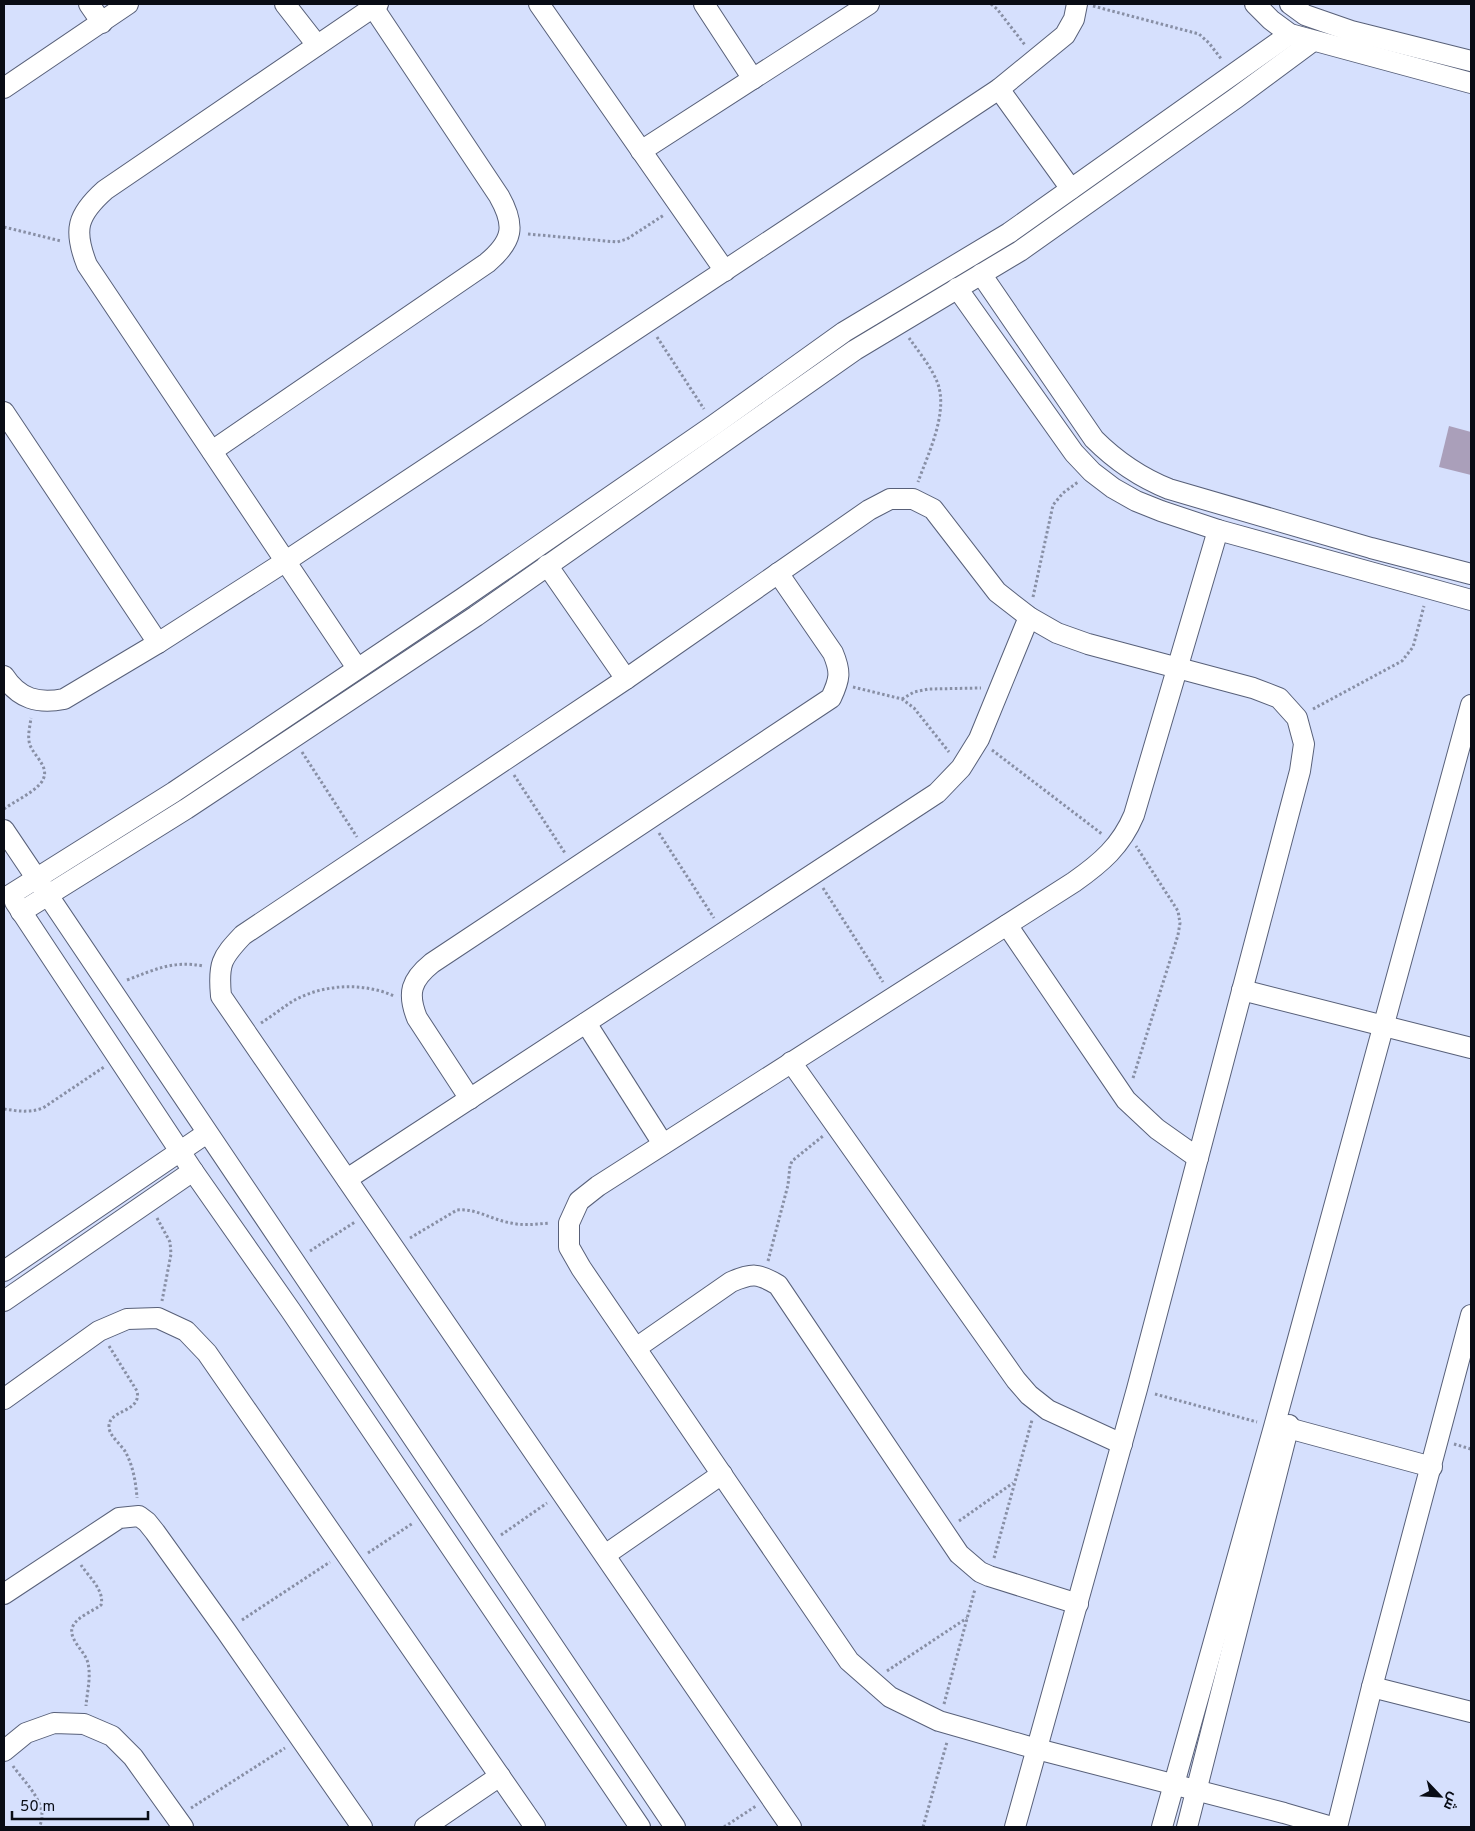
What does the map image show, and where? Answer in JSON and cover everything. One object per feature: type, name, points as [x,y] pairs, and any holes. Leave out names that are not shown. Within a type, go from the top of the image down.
[{"type":"street","points":[[89,4],[102,23]]},
{"type":"street","points":[[4,88],[128,4]]},
{"type":"street","points":[[285,4],[317,45]]},
{"type":"street","points":[[539,4],[724,271]]},
{"type":"street","points":[[704,4],[752,79]]},
{"type":"street","points":[[641,151],[869,4]]},
{"type":"street","points":[[4,676],[18,693],[33,700],[48,702],[64,699],[158,643],[286,561],[999,88],[1065,35],[1074,19],[1076,4]]},
{"type":"street","points":[[1255,4],[1271,20],[1290,34],[1471,83]]},
{"type":"street","points":[[1290,4],[1305,15],[1351,31],[1471,61]]},
{"type":"street","points":[[212,451],[487,263],[502,250],[510,232],[509,213],[499,196],[375,6],[105,190],[89,204],[80,224],[79,245],[87,265],[212,451],[358,668]]},
{"type":"street","points":[[640,1827],[291,1311],[193,1171],[7,890],[37,878],[174,792],[463,598],[714,425],[844,332],[1009,232],[1290,34]]},
{"type":"street","points":[[22,912],[186,809],[476,616],[855,350],[1020,251],[1313,41]]},
{"type":"street","points":[[1443,76],[1448,55]]},
{"type":"street","points":[[1228,78],[1236,98]]},
{"type":"street","points":[[999,88],[1070,189]]},
{"type":"street","points":[[1009,232],[1020,251]]},
{"type":"street","points":[[981,274],[1094,439],[1128,469],[1169,489],[1371,548],[1471,574]]},
{"type":"street","points":[[957,288],[1074,453],[1092,472],[1113,488],[1136,501],[1218,530],[1471,600]]},
{"type":"street","points":[[4,412],[158,643]]},
{"type":"street","points":[[791,1827],[221,996],[219,974],[226,953],[243,935],[626,679],[869,510],[890,499],[913,499],[934,509],[997,592],[1029,617],[1058,633],[1088,644],[1253,688],[1279,698],[1297,718],[1304,744],[1300,771],[1137,1389],[1015,1827]]},
{"type":"street","points":[[1218,530],[1136,808],[1122,839],[1097,866],[598,1186],[579,1201],[568,1222],[569,1247],[581,1268],[849,1661],[870,1682],[890,1697],[945,1723],[1332,1827]]},
{"type":"street","points":[[1364,571],[1371,548]]},
{"type":"street","points":[[547,565],[626,679]]},
{"type":"street","points":[[470,1099],[417,1018],[412,1004],[412,988],[420,973],[432,963],[831,698],[838,684],[839,668],[833,653],[778,573]]},
{"type":"street","points":[[463,598],[476,616]]},
{"type":"street","points":[[347,1179],[937,793],[961,768],[979,740],[1029,617]]},
{"type":"street","points":[[1162,1827],[1281,1427],[1390,1028],[1471,706]]},
{"type":"street","points":[[1390,1028],[1471,757]]},
{"type":"street","points":[[4,830],[675,1827]]},
{"type":"street","points":[[1007,924],[1126,1100],[1157,1129],[1198,1158]]},
{"type":"street","points":[[1242,990],[1471,1048]]},
{"type":"street","points":[[586,1023],[663,1144]]},
{"type":"street","points":[[792,1062],[1016,1380],[1038,1402],[1063,1418],[1122,1444]]},
{"type":"street","points":[[4,1271],[207,1133]]},
{"type":"street","points":[[4,1301],[193,1171]]},
{"type":"street","points":[[636,1348],[731,1282],[747,1275],[764,1276],[778,1285],[959,1554],[984,1574],[1078,1604]]},
{"type":"street","points":[[291,1311],[317,1294]]},
{"type":"street","points":[[1336,1827],[1471,1315]]},
{"type":"street","points":[[4,1399],[99,1331],[127,1318],[158,1318],[186,1331],[207,1354],[535,1827]]},
{"type":"street","points":[[1281,1427],[1432,1466]]},
{"type":"street","points":[[1187,1827],[1281,1427]]},
{"type":"street","points":[[605,1555],[722,1474]]},
{"type":"street","points":[[4,1594],[120,1518],[139,1516],[155,1532],[226,1631],[362,1827]]},
{"type":"street","points":[[1372,1687],[1471,1712]]},
{"type":"street","points":[[6,1756],[26,1733],[54,1723],[84,1724],[112,1736],[133,1757],[180,1822]]},
{"type":"street","points":[[425,1827],[500,1776]]},
{"type":"path","points":[[991,4],[1036,59]]},
{"type":"path","points":[[1084,4],[1199,34],[1209,43],[1228,78]]},
{"type":"path","points":[[510,232],[617,242],[636,234],[678,204]]},
{"type":"path","points":[[4,227],[79,245]]},
{"type":"path","points":[[647,322],[714,425]]},
{"type":"path","points":[[900,323],[931,371],[938,384],[941,398],[941,412],[913,499]]},
{"type":"path","points":[[1029,617],[1054,505],[1063,493],[1092,472]]},
{"type":"path","points":[[1297,718],[1402,661],[1413,647],[1429,589]]},
{"type":"path","points":[[838,684],[902,699],[925,720],[961,768]]},
{"type":"path","points":[[902,699],[914,692],[929,689],[1002,687]]},
{"type":"path","points":[[4,809],[38,786],[43,780],[45,772],[43,765],[30,746],[28,738],[33,700]]},
{"type":"path","points":[[292,738],[368,852]]},
{"type":"path","points":[[979,740],[1122,839],[1178,911],[1180,923],[1178,935],[1126,1100]]},
{"type":"path","points":[[504,760],[575,868]]},
{"type":"path","points":[[649,819],[724,934]]},
{"type":"path","points":[[814,874],[892,998]]},
{"type":"path","points":[[110,987],[173,964],[189,963],[205,967],[219,974]]},
{"type":"path","points":[[246,1033],[294,1000],[323,990],[354,986],[384,991],[412,1004]]},
{"type":"path","points":[[4,1109],[32,1112],[43,1108],[119,1057]]},
{"type":"path","points":[[764,1276],[788,1185],[792,1160],[837,1126]]},
{"type":"path","points":[[147,1202],[170,1242],[171,1254],[158,1318]]},
{"type":"path","points":[[394,1248],[457,1210],[466,1209],[509,1223],[568,1222]]},
{"type":"path","points":[[295,1261],[370,1213]]},
{"type":"path","points":[[99,1331],[137,1391],[136,1404],[111,1420],[108,1425],[110,1431],[126,1453],[136,1487],[139,1516]]},
{"type":"path","points":[[1137,1389],[1281,1427]]},
{"type":"path","points":[[923,1827],[967,1618],[984,1574],[1014,1483],[1038,1402]]},
{"type":"path","points":[[944,1532],[1014,1483]]},
{"type":"path","points":[[486,1546],[562,1492]]},
{"type":"path","points":[[226,1631],[428,1513]]},
{"type":"path","points":[[72,1551],[103,1599],[101,1605],[73,1625],[72,1632],[74,1638],[87,1659],[89,1668],[84,1724]]},
{"type":"path","points":[[870,1682],[967,1618]]},
{"type":"path","points":[[180,1822],[300,1738]]},
{"type":"path","points":[[6,1756],[40,1804],[43,1814],[39,1827]]},
{"type":"path","points":[[724,1827],[771,1796]]},
{"type":"building","points":[[1449,426],[1471,432],[1471,475],[1439,467]]}]
